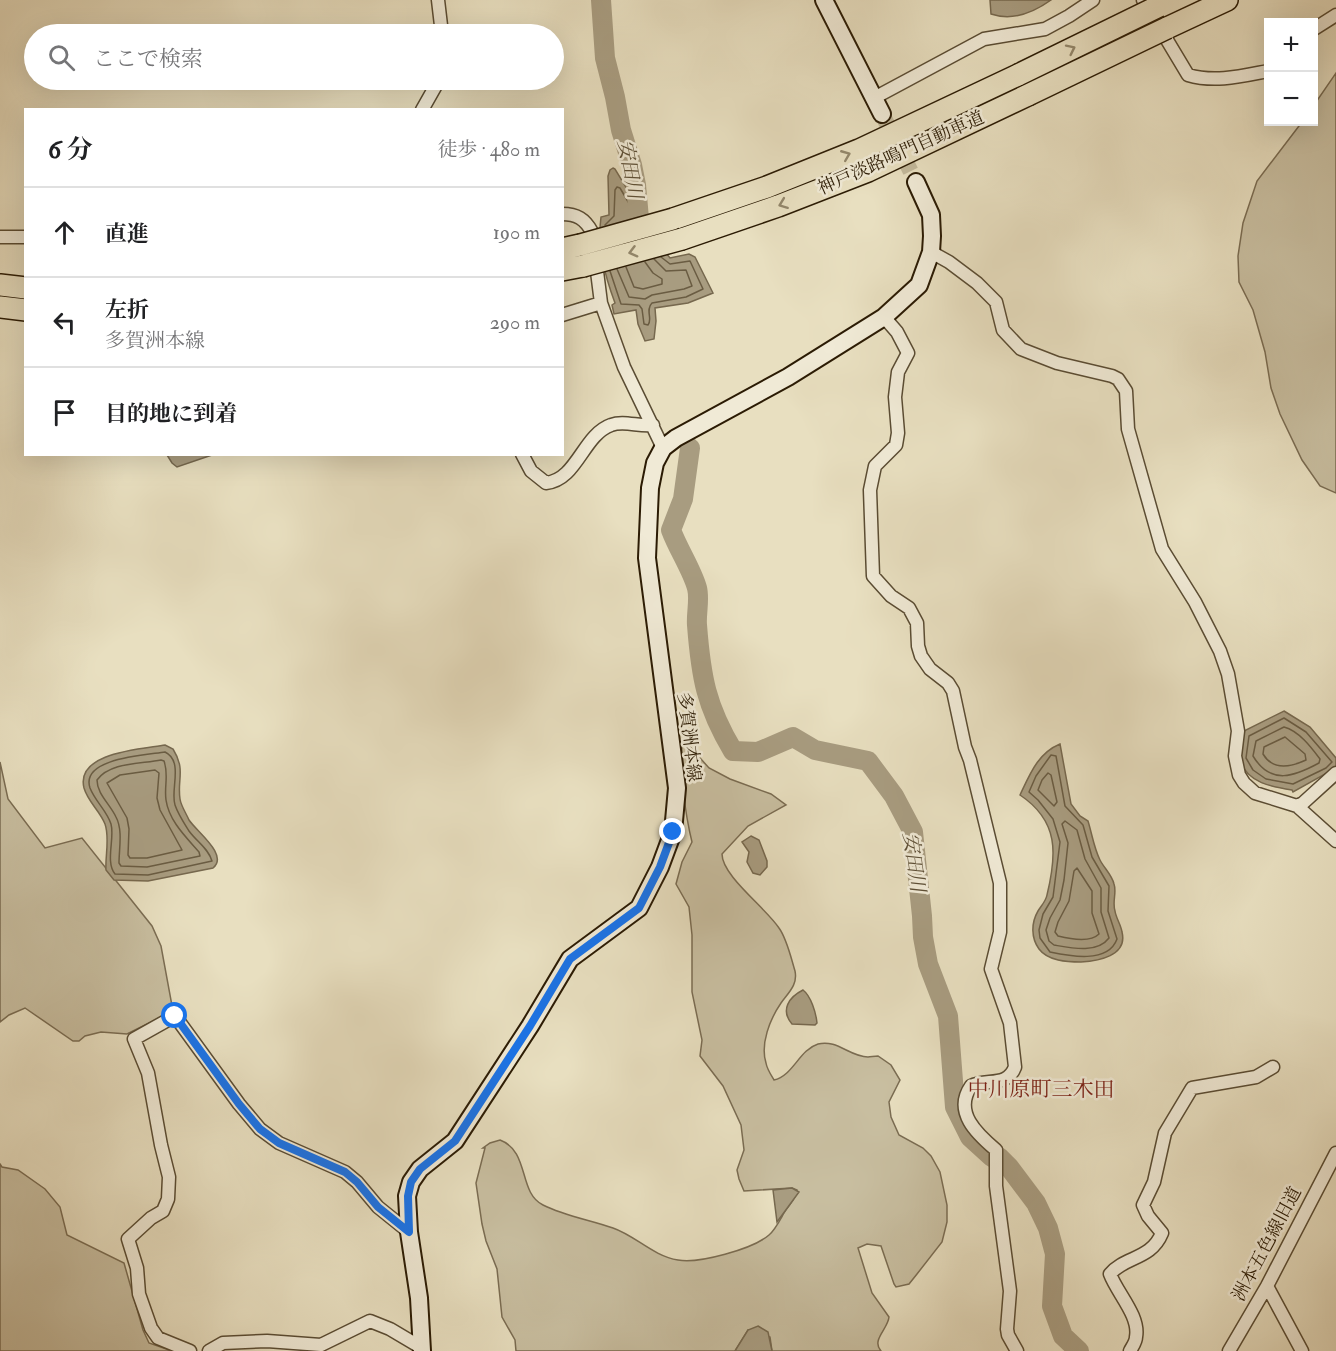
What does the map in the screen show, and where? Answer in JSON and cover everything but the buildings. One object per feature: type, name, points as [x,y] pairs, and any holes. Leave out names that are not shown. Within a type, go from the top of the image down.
[{"type":"highway","name":"神戸淡路鳴門自動車道","points":[[572,257],[682,239],[778,206],[868,171],[1227,0]]},
{"type":"highway","name":"神戸淡路鳴門自動車道","points":[[572,257],[767,187],[859,150],[1018,75],[1158,2]]},
{"type":"highway","points":[[0,285],[24,288]]},
{"type":"highway","points":[[0,307],[24,310]]},
{"type":"main road","points":[[824,0],[882,114]]},
{"type":"main road","points":[[663,448],[675,438],[788,377],[884,317],[920,285],[931,252],[931,215],[916,182]]},
{"type":"main road","name":"多賀洲本線","points":[[422,1350],[419,1298],[409,1232],[408,1196],[411,1182],[420,1169],[455,1141],[530,1026],[570,959],[639,908],[660,867],[673,832],[677,788],[646,558],[650,488],[655,463],[663,448]]},
{"type":"street","points":[[438,0],[441,24]]},
{"type":"street","points":[[874,98],[984,39],[1045,29],[1093,0]]},
{"type":"street","points":[[1158,2],[1188,75],[1203,80],[1264,72]]},
{"type":"street","points":[[1318,26],[1336,15]]},
{"type":"street","points":[[423,108],[433,90]]},
{"type":"street","points":[[564,214],[577,215],[587,222],[592,232],[601,303],[624,367],[663,448]]},
{"type":"street","points":[[0,237],[24,237]]},
{"type":"street","points":[[931,252],[977,283],[996,302],[1003,330],[1020,348],[1057,363],[1112,376],[1123,385],[1127,397],[1128,429],[1162,549],[1205,622],[1220,651],[1228,674],[1238,731],[1235,756],[1239,775],[1247,787],[1255,793],[1297,806],[1336,841]]},
{"type":"street","points":[[564,314],[601,303]]},
{"type":"street","points":[[884,317],[897,332],[908,353],[898,372],[895,397],[898,433],[896,445],[875,466],[870,490],[873,576],[891,596],[909,608],[917,623],[921,656],[930,669],[948,683],[953,691],[1000,883],[1000,932],[991,969],[1010,1023],[1015,1067],[1012,1074],[1003,1081],[977,1083],[971,1086],[964,1100],[965,1115],[972,1127],[996,1150],[996,1186],[1010,1291],[1007,1329],[1017,1351]]},
{"type":"street","points":[[523,456],[531,471],[546,483],[555,482],[564,475],[600,430],[613,424],[652,426]]},
{"type":"street","points":[[1297,806],[1336,773]]},
{"type":"street","points":[[190,1351],[158,1338],[151,1328],[139,1294],[137,1268],[128,1239],[151,1218],[163,1211],[168,1199],[170,1177],[161,1145],[148,1073],[134,1039],[175,1016],[260,1129],[279,1143],[345,1172],[357,1182],[378,1207],[409,1232]]},
{"type":"street","points":[[1130,1351],[1136,1338],[1136,1329],[1128,1307],[1114,1286],[1110,1274],[1142,1256],[1152,1248],[1162,1233],[1148,1216],[1143,1205],[1154,1182],[1165,1133],[1192,1088],[1256,1077],[1273,1067]]},
{"type":"street","name":"洲本五色線旧道","points":[[1229,1351],[1267,1286],[1336,1153]]},
{"type":"street","points":[[1267,1286],[1302,1351]]},
{"type":"street","points":[[209,1351],[224,1343],[267,1341],[321,1345],[370,1321],[390,1329],[422,1350]]},
{"type":"shaded area","points":[[1336,73],[1336,493],[1320,486],[1302,460],[1280,414],[1271,388],[1265,352],[1253,310],[1239,282],[1238,256],[1243,223],[1257,181],[1299,126],[1318,126],[1318,99]]},
{"type":"shaded area","points":[[684,740],[709,768],[730,779],[771,794],[786,805],[748,826],[722,854],[729,872],[782,932],[795,971],[794,985],[773,1016],[765,1040],[764,1056],[774,1080],[786,1074],[811,1047],[818,1044],[831,1044],[861,1056],[878,1056],[891,1065],[900,1080],[889,1102],[891,1117],[899,1135],[923,1148],[931,1156],[940,1172],[947,1205],[947,1222],[942,1242],[909,1284],[896,1287],[881,1246],[867,1244],[858,1248],[872,1293],[889,1317],[878,1343],[881,1351],[772,1351],[770,1337],[748,1330],[735,1351],[516,1351],[515,1340],[502,1317],[497,1269],[486,1241],[476,1183],[485,1148],[483,1148],[490,1143],[500,1140],[516,1153],[530,1191],[543,1205],[613,1228],[669,1258],[678,1260],[711,1258],[761,1240],[773,1230],[794,1199],[797,1190],[792,1188],[744,1191],[737,1170],[744,1150],[741,1125],[723,1086],[700,1056],[702,1040],[692,992],[692,935],[689,907],[676,884],[682,862],[692,842],[682,775]]},
{"type":"shaded area","points":[[0,762],[8,799],[45,848],[82,838],[152,926],[161,946],[173,1011],[127,1034],[101,1032],[85,1036],[79,1041],[73,1041],[25,1008],[0,1022]]},
{"type":"shaded area","points":[[0,1164],[2,1167],[18,1170],[45,1189],[60,1207],[67,1235],[124,1263],[143,1330],[149,1343],[172,1351],[0,1351]]},
{"type":"water","points":[[990,0],[1051,0],[1030,12],[1007,17],[991,14]]},
{"type":"water","points":[[613,168],[670,258],[689,254],[695,257],[713,293],[688,303],[655,308],[654,339],[645,341],[638,324],[636,310],[614,314],[612,305],[615,303],[603,261],[600,239],[601,217],[609,215],[608,176]]},
{"type":"water","points":[[168,456],[209,456],[177,467]]},
{"type":"water","points":[[1284,711],[1310,727],[1336,758],[1336,768],[1293,792],[1255,779],[1244,768],[1239,758],[1242,732]]},
{"type":"water","points":[[1060,744],[1071,804],[1080,816],[1088,821],[1098,855],[1113,881],[1114,908],[1122,932],[1121,947],[1116,952],[1110,956],[1088,961],[1064,961],[1047,956],[1036,945],[1033,935],[1033,925],[1045,901],[1050,880],[1052,839],[1042,816],[1020,795],[1040,759]]},
{"type":"water","points":[[165,745],[173,749],[179,763],[179,792],[182,807],[189,820],[215,850],[217,863],[213,868],[148,881],[114,880],[106,870],[105,824],[86,793],[84,776],[90,767],[113,754]]},
{"type":"water","points":[[751,836],[759,840],[767,861],[767,867],[760,875],[753,873],[747,862],[749,852],[742,842]]},
{"type":"water","points":[[803,990],[813,1005],[817,1023],[815,1025],[792,1024],[788,1019],[787,1009],[790,1000]]},
{"type":"water","points":[[792,1188],[799,1192],[777,1222],[773,1190]]},
{"type":"water","points":[[758,1326],[768,1332],[772,1351],[735,1351],[748,1330]]},
{"type":"waterway","name":"安田川","points":[[601,0],[605,58],[621,130],[632,165],[640,230]]},
{"type":"waterway","name":"安田川","points":[[690,448],[683,499],[671,530],[697,588],[697,625],[703,676],[717,720],[733,751],[758,752],[793,737],[815,750],[868,761],[894,796],[913,832],[923,937],[928,964],[948,1016],[955,1107],[970,1137],[992,1157],[999,1157],[1036,1203],[1048,1228],[1055,1254],[1052,1306],[1063,1336],[1079,1351]]},
{"type":"tunnel","points":[[882,114],[916,182]]},
{"type":"district","name":"中川原町三木田","points":[[1041,1089]]},
{"type":"route","points":[[175,1016],[260,1129],[279,1143],[345,1172],[357,1182],[378,1207],[409,1232],[408,1196],[411,1182],[420,1169],[455,1141],[530,1026],[570,959],[639,908],[660,867],[673,832]]}]
